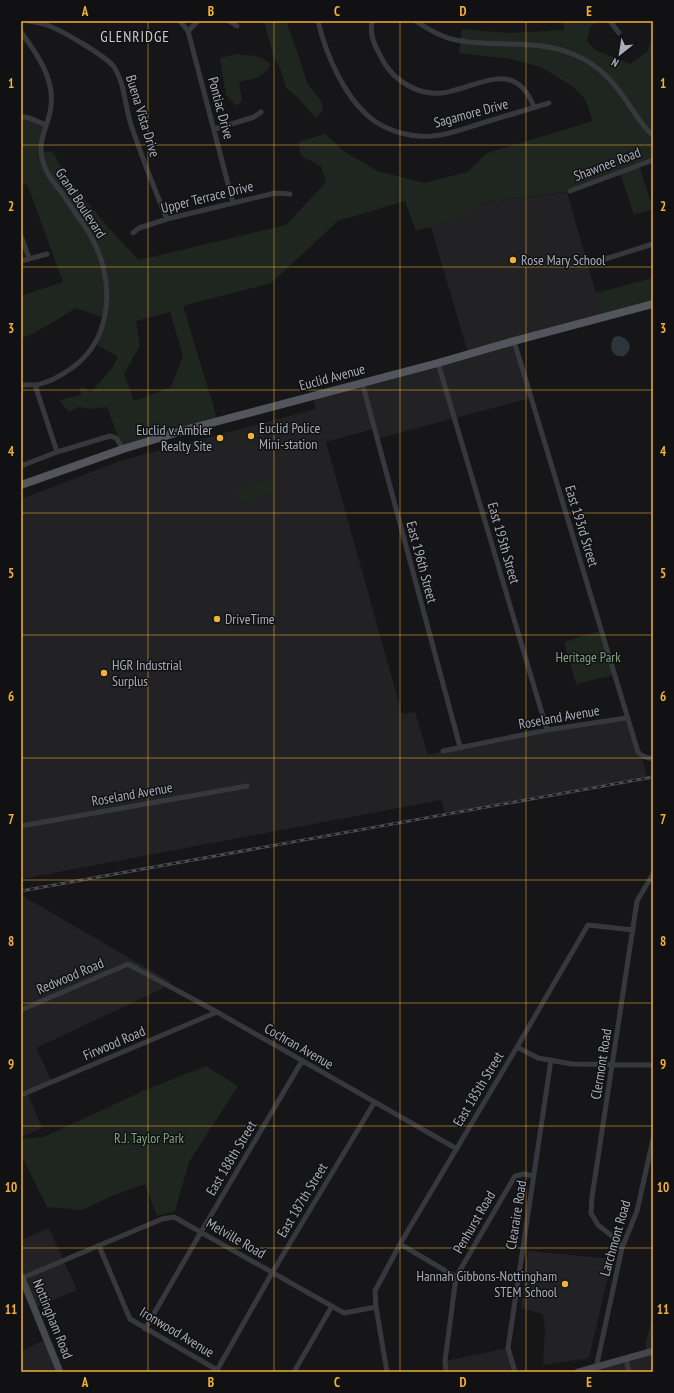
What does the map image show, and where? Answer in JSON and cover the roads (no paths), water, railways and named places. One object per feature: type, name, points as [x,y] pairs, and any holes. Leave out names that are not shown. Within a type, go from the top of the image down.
[{"type":"main road","name":"Euclid Avenue","points":[[21,485],[123,449],[192,428],[653,304]]},
{"type":"street","name":"Buena Vista Drive","points":[[29,21],[47,25],[55,29],[81,43],[113,66],[119,76],[131,124],[150,178],[167,219]]},
{"type":"street","name":"Pontiac Drive","points":[[180,21],[188,31],[233,203]]},
{"type":"street","points":[[188,31],[198,21]]},
{"type":"street","points":[[229,21],[237,26]]},
{"type":"street","name":"Sagamore Drive","points":[[318,21],[320,32],[336,71],[357,104],[376,122],[400,133],[419,137],[445,134],[549,103]]},
{"type":"street","points":[[372,21],[370,30],[372,39],[392,75],[414,88],[424,92],[442,93],[494,78],[505,78],[513,80],[522,86],[527,92],[534,107]]},
{"type":"street","points":[[416,21],[444,37],[460,41],[538,46],[576,55],[586,60],[604,73],[613,83],[643,126],[653,135]]},
{"type":"street","points":[[610,21],[618,33]]},
{"type":"street","name":"Grand Boulevard","points":[[21,32],[40,61],[50,85],[51,106],[42,134],[41,143],[43,162],[50,176],[96,245],[105,275],[107,304],[105,318],[88,352],[72,368],[35,385],[29,384],[21,386]]},
{"type":"street","points":[[214,129],[254,117],[261,112]]},
{"type":"street","points":[[21,117],[31,118],[46,125]]},
{"type":"street","name":"Shawnee Road","points":[[570,191],[653,160]]},
{"type":"street","name":"Upper Terrace Drive","points":[[134,233],[139,228],[167,219],[275,192],[290,194]]},
{"type":"street","points":[[21,236],[29,258]]},
{"type":"street","points":[[586,265],[653,244]]},
{"type":"street","points":[[21,261],[47,254]]},
{"type":"street","name":"East 193rd Street","points":[[514,341],[626,718]]},
{"type":"street","name":"East 195th Street","points":[[438,362],[547,730]]},
{"type":"street","name":"East 196th Street","points":[[362,382],[460,747]]},
{"type":"street","points":[[35,385],[57,452]]},
{"type":"street","points":[[21,466],[57,452],[110,436],[116,438],[123,449]]},
{"type":"street","points":[[626,718],[638,752],[642,756],[653,758]]},
{"type":"street","name":"Roseland Avenue","points":[[443,751],[547,730],[626,718]]},
{"type":"street","name":"Roseland Avenue","points":[[21,826],[247,786]]},
{"type":"street","name":"Clermont Road","points":[[622,1248],[612,1236],[598,1225],[591,1213],[592,1197],[637,901],[653,874]]},
{"type":"street","name":"East 185th Street","points":[[376,1307],[375,1292],[400,1244],[517,1048],[588,925],[633,930]]},
{"type":"street","name":"Redwood Road","points":[[21,1010],[128,964]]},
{"type":"street","name":"Cochran Avenue","points":[[128,964],[217,1012],[457,1149]]},
{"type":"street","name":"Firwood Road","points":[[21,1095],[217,1012]]},
{"type":"street","points":[[517,1048],[538,1058],[572,1064],[653,1065]]},
{"type":"street","name":"Clearaire Road","points":[[515,1372],[508,1348],[551,1060]]},
{"type":"street","name":"East 188th Street","points":[[145,1329],[302,1061]]},
{"type":"street","name":"East 187th Street","points":[[216,1371],[272,1273],[374,1103]]},
{"type":"street","name":"Larchmont Road","points":[[596,1368],[622,1248],[637,1211],[653,1138]]},
{"type":"street","name":"Penhurst Road","points":[[446,1372],[445,1361],[456,1277],[515,1176],[524,1174],[534,1176]]},
{"type":"street","name":"Melville Road","points":[[22,1277],[162,1220],[174,1217],[344,1313],[376,1307]]},
{"type":"street","points":[[400,1244],[456,1277]]},
{"type":"street","name":"Ironwood Avenue","points":[[99,1246],[130,1319],[216,1371]]},
{"type":"street","name":"Nottingham Road","points":[[22,1277],[60,1372]]},
{"type":"street","points":[[294,1372],[332,1306]]},
{"type":"street","points":[[376,1307],[387,1372]]},
{"type":"street","points":[[578,1372],[653,1351]]},
{"type":"street","points":[[626,1359],[629,1372]]},
{"type":"railway","points":[[21,891],[653,777]]},
{"type":"place","name":"Rose Mary School","points":[[513,260]]},
{"type":"place","name":"Euclid Police Mini-station","points":[[251,436]]},
{"type":"place","name":"Euclid v. Ambler Realty Site","points":[[220,438]]},
{"type":"place","name":"DriveTime","points":[[217,619]]},
{"type":"place","name":"HGR Industrial Surplus","points":[[104,673]]},
{"type":"place","name":"Hannah Gibbons-Nottingham STEM School","points":[[565,1284]]},
{"type":"district","name":"GLENRIDGE","points":[[135,36]]},
{"type":"park label","name":"Heritage Park","points":[[588,657]]},
{"type":"park label","name":"R.J. Taylor Park","points":[[149,1138]]}]
